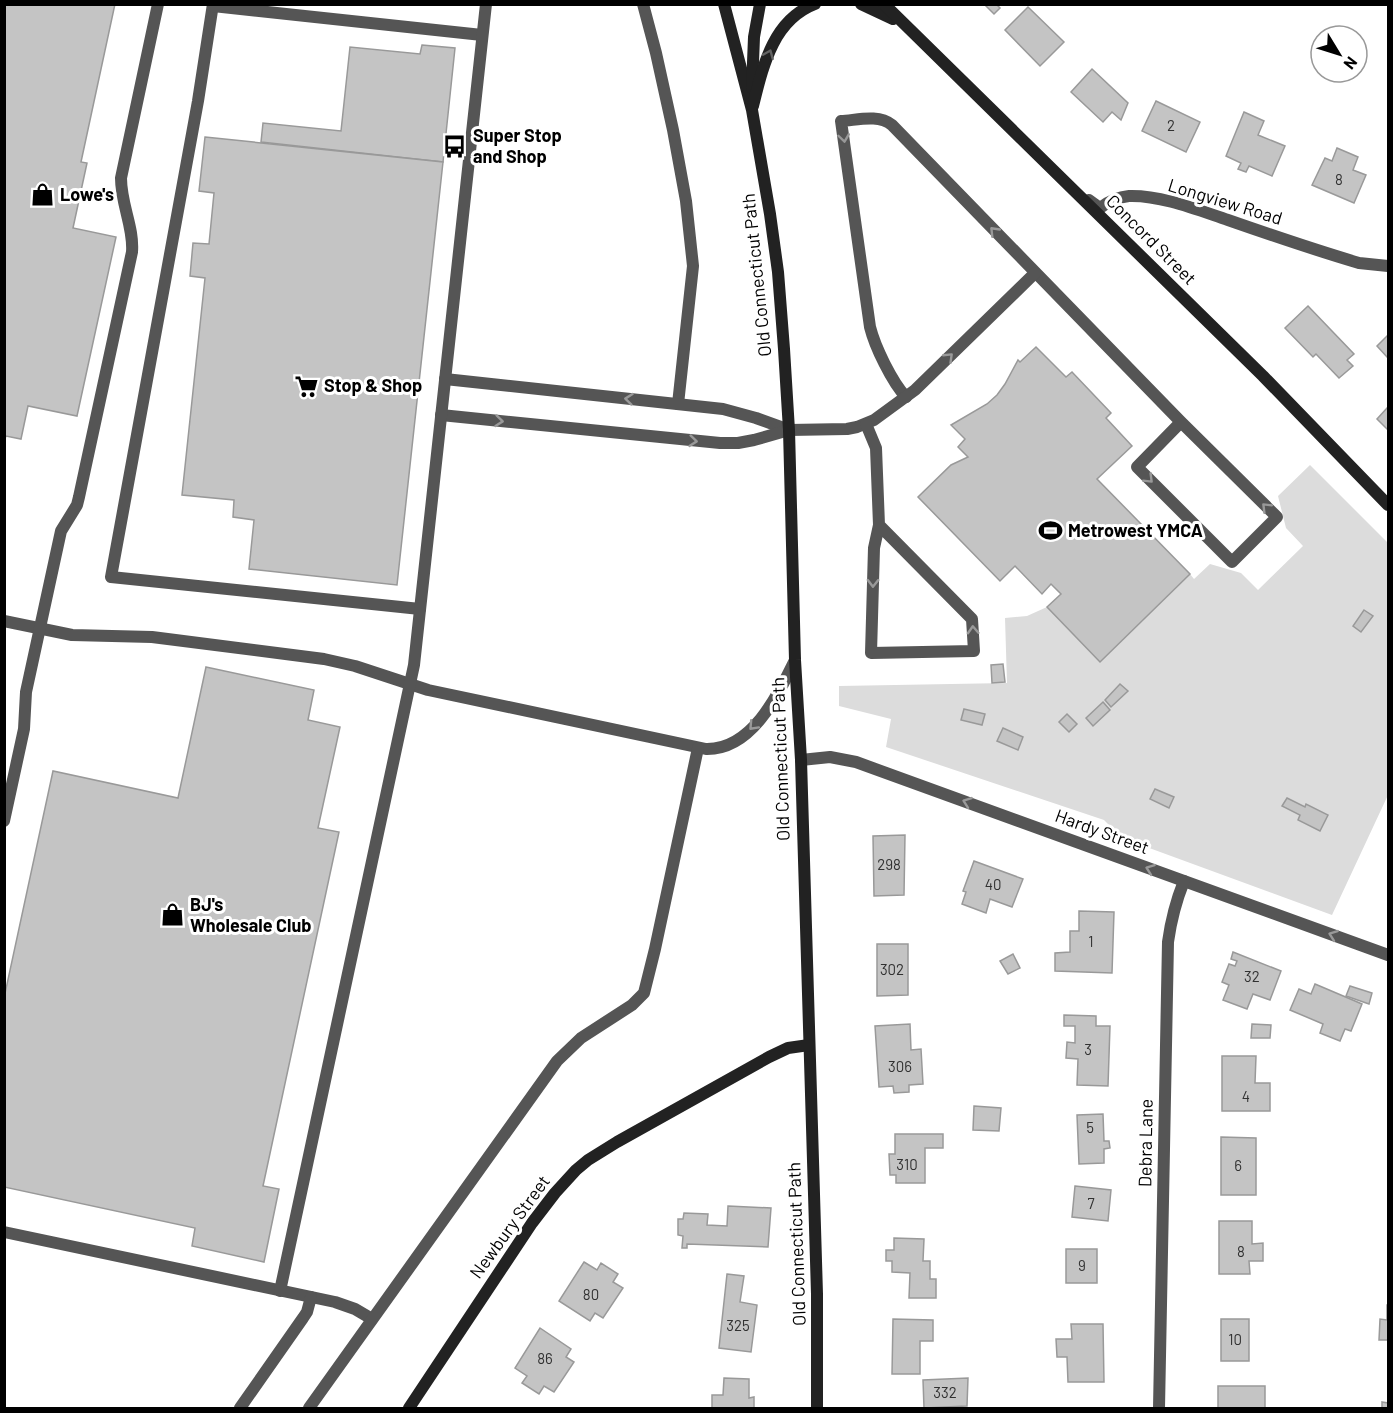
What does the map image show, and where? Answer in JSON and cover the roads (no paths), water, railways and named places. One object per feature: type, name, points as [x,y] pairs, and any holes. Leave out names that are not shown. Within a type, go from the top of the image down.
[{"type":"main road","name":"Old Connecticut Path","points":[[724,4],[752,110],[770,214],[778,272],[789,430],[817,1294],[817,1408]]},
{"type":"main road","name":"Old Connecticut Path","points":[[752,110],[754,37],[760,4]]},
{"type":"main road","points":[[752,110],[763,69],[776,40],[787,22],[815,4]]},
{"type":"main road","points":[[861,4],[906,26]]},
{"type":"main road","name":"Concord Street","points":[[884,4],[1263,376],[1389,505]]},
{"type":"main road","name":"Newbury Street","points":[[409,1408],[532,1223],[576,1170],[617,1142],[769,1057],[788,1048],[809,1045]]},
{"type":"street","points":[[4,821],[24,729],[25,698],[61,531],[80,497],[132,252],[130,228],[122,201],[121,178],[158,4]]},
{"type":"street","points":[[280,1291],[411,684],[486,4]]},
{"type":"street","points":[[643,4],[673,130],[686,201],[693,266],[678,404]]},
{"type":"street","points":[[420,609],[111,577],[198,101],[213,5],[482,35]]},
{"type":"street","points":[[906,397],[895,381],[870,327],[841,121],[876,118],[887,122],[1276,517],[1232,562],[1137,467],[1181,422]]},
{"type":"street","name":"Longview Road","points":[[1060,177],[1100,208],[1106,203],[1123,197],[1160,200],[1359,263],[1389,266]]},
{"type":"street","points":[[441,415],[720,443],[754,440],[789,430],[847,429],[866,424],[882,416],[906,397],[1035,273]]},
{"type":"street","points":[[445,380],[705,407],[740,413],[789,430]]},
{"type":"street","points":[[866,424],[876,448],[879,525],[874,548],[871,653],[974,651],[972,619],[879,525]]},
{"type":"street","points":[[4,621],[72,635],[152,638],[324,659],[355,666],[436,692],[698,748],[726,747],[743,736],[769,708],[783,686],[795,660]]},
{"type":"street","points":[[309,1408],[557,1061],[581,1038],[632,1005],[644,993],[698,748]]},
{"type":"street","name":"Hardy Street","points":[[801,760],[830,757],[856,762],[1389,955]]},
{"type":"street","name":"Debra Lane","points":[[1158,1408],[1168,942],[1176,900],[1184,881]]},
{"type":"street","points":[[4,1232],[311,1297],[345,1306],[372,1319]]},
{"type":"street","points":[[240,1408],[307,1312],[311,1297]]},
{"type":"place","name":"Super Stop and Shop","points":[[455,146]]},
{"type":"place","name":"Lowe's","points":[[42,195]]},
{"type":"place","name":"Stop & Shop","points":[[306,386]]},
{"type":"place","name":"Metrowest YMCA","points":[[1050,531]]},
{"type":"place","name":"BJ's Wholesale Club","points":[[172,915]]}]
